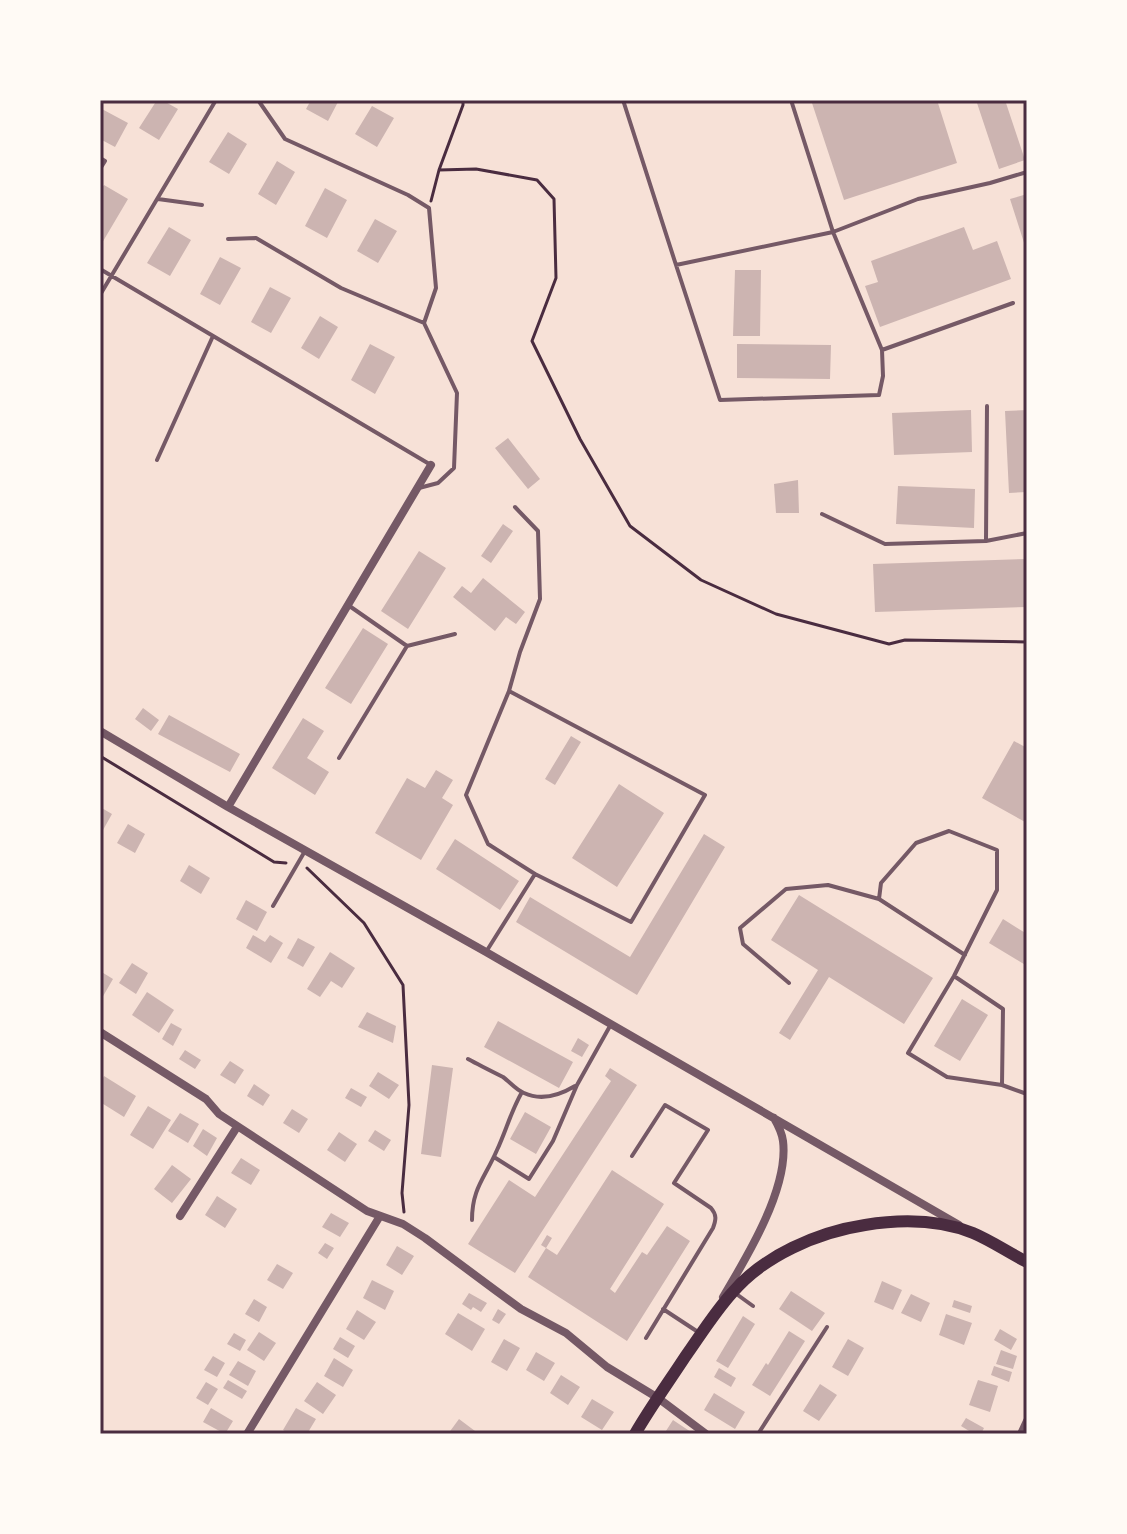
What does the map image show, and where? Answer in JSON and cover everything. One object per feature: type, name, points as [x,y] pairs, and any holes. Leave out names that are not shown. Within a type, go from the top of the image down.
[{"type":"main road","points":[[635,1434],[733,1291],[777,1256],[817,1237],[855,1226],[906,1220],[929,1222],[974,1234],[1027,1262]]},
{"type":"street","points":[[228,807],[431,465]]},
{"type":"street","points":[[100,731],[974,1234]]},
{"type":"street","points":[[100,1032],[206,1099],[219,1114],[237,1127],[367,1211],[411,1229],[521,1309],[566,1333],[607,1367],[658,1398],[705,1434]]},
{"type":"street","points":[[701,1334],[746,1258],[772,1200],[783,1154],[781,1130],[774,1117]]},
{"type":"street","points":[[180,1216],[237,1127]]},
{"type":"street","points":[[247,1434],[380,1216]]},
{"type":"street","points":[[1021,1434],[1027,1421]]},
{"type":"lane","points":[[100,295],[216,100]]},
{"type":"lane","points":[[258,100],[285,139],[408,195],[429,208],[436,288],[424,323]]},
{"type":"lane","points":[[623,100],[720,400],[879,395],[883,376],[882,350],[833,232],[791,100]]},
{"type":"lane","points":[[100,158],[105,161],[100,169]]},
{"type":"lane","points":[[676,265],[833,232],[918,199],[1027,172]]},
{"type":"lane","points":[[158,199],[202,205]]},
{"type":"lane","points":[[228,239],[256,238],[341,288],[424,323],[457,393],[456,423],[454,468],[438,483],[417,488]]},
{"type":"lane","points":[[100,269],[431,465]]},
{"type":"lane","points":[[882,350],[1013,303]]},
{"type":"lane","points":[[157,460],[213,336]]},
{"type":"lane","points":[[986,541],[987,406]]},
{"type":"lane","points":[[509,691],[705,795],[631,922],[535,874],[488,844],[466,795],[509,691],[540,599],[538,531],[515,507]]},
{"type":"lane","points":[[822,514],[885,544],[986,541],[1027,533]]},
{"type":"lane","points":[[348,605],[407,646]]},
{"type":"lane","points":[[339,758],[407,646],[455,634]]},
{"type":"lane","points":[[879,899],[881,883],[916,843],[949,831],[997,850],[997,890],[954,976],[908,1053],[947,1077],[1002,1085],[1027,1094]]},
{"type":"lane","points":[[273,906],[305,851]]},
{"type":"lane","points":[[486,952],[535,874]]},
{"type":"lane","points":[[789,983],[743,944],[740,928],[786,889],[828,885],[879,899],[965,955]]},
{"type":"lane","points":[[954,976],[1003,1009],[1002,1085]]},
{"type":"lane","points":[[494,1157],[529,1179],[553,1141],[577,1085],[611,1024]]},
{"type":"lane","points":[[468,1059],[505,1078],[522,1092],[547,1096],[577,1085]]},
{"type":"lane","points":[[472,1220],[479,1183],[494,1157],[511,1111],[522,1092]]},
{"type":"lane","points":[[632,1156],[665,1105],[708,1130],[674,1183],[711,1208],[716,1219],[646,1338]]},
{"type":"lane","points":[[733,1291],[753,1306]]},
{"type":"lane","points":[[663,1309],[701,1334]]},
{"type":"lane","points":[[758,1434],[827,1327]]},
{"type":"path","points":[[429,208],[463,100]]},
{"type":"path","points":[[439,170],[476,169],[537,180],[554,199],[556,278],[532,341],[580,439],[630,526],[701,580],[776,614],[889,644],[905,640],[1027,642]]},
{"type":"path","points":[[100,756],[274,862],[299,861],[364,923],[403,985],[409,1105],[402,1193],[404,1214],[411,1229]]},
{"type":"building","points":[[157,100],[178,109],[159,140],[139,128]]},
{"type":"building","points":[[311,100],[339,100],[328,121],[306,109]]},
{"type":"building","points":[[811,100],[937,100],[957,163],[844,200]]},
{"type":"building","points":[[976,100],[1005,100],[1025,160],[999,169]]},
{"type":"building","points":[[372,106],[394,118],[377,147],[355,134]]},
{"type":"building","points":[[100,108],[128,123],[115,147],[100,139]]},
{"type":"building","points":[[228,132],[247,144],[229,174],[209,162]]},
{"type":"building","points":[[277,161],[295,172],[276,205],[258,194]]},
{"type":"building","points":[[104,185],[128,199],[102,243],[100,201],[103,196],[100,191]]},
{"type":"building","points":[[325,188],[347,200],[327,238],[305,226]]},
{"type":"building","points":[[1027,194],[1027,249],[1026,249],[1010,199]]},
{"type":"building","points":[[375,219],[397,231],[378,263],[357,251]]},
{"type":"building","points":[[169,227],[191,240],[170,276],[147,263]]},
{"type":"building","points":[[964,227],[973,250],[997,241],[1011,279],[880,327],[865,286],[878,282],[871,261]]},
{"type":"building","points":[[220,257],[241,268],[220,305],[200,294]]},
{"type":"building","points":[[735,270],[761,270],[760,336],[733,336]]},
{"type":"building","points":[[270,287],[291,298],[271,333],[251,322]]},
{"type":"building","points":[[320,316],[338,327],[319,359],[301,348]]},
{"type":"building","points":[[370,344],[395,357],[375,394],[351,380]]},
{"type":"building","points":[[737,344],[831,345],[830,379],[737,378]]},
{"type":"building","points":[[971,410],[972,452],[894,455],[892,413]]},
{"type":"building","points":[[1027,410],[1027,492],[1009,493],[1005,411]]},
{"type":"building","points":[[508,438],[540,479],[528,489],[495,448]]},
{"type":"building","points":[[798,480],[799,513],[776,513],[774,484]]},
{"type":"building","points":[[898,486],[975,489],[974,528],[896,524]]},
{"type":"building","points":[[503,524],[513,531],[491,563],[481,556]]},
{"type":"building","points":[[419,551],[446,568],[408,629],[381,611]]},
{"type":"building","points":[[1027,559],[1027,607],[875,612],[873,564]]},
{"type":"building","points":[[483,578],[525,612],[516,624],[506,617],[495,631],[453,597],[462,586],[471,593]]},
{"type":"building","points":[[363,628],[388,644],[351,704],[325,688]]},
{"type":"building","points":[[143,708],[159,720],[151,731],[135,719]]},
{"type":"building","points":[[169,715],[240,754],[230,772],[158,734]]},
{"type":"building","points":[[303,718],[324,731],[307,758],[329,772],[315,795],[272,768]]},
{"type":"building","points":[[571,736],[581,742],[555,785],[545,779]]},
{"type":"building","points":[[1014,741],[1027,748],[1027,823],[982,798]]},
{"type":"building","points":[[436,770],[453,780],[442,798],[453,805],[421,860],[375,833],[407,778],[425,788]]},
{"type":"building","points":[[619,784],[664,813],[617,887],[572,858]]},
{"type":"building","points":[[100,807],[112,814],[103,830],[100,829]]},
{"type":"building","points":[[128,824],[145,834],[135,853],[117,843]]},
{"type":"building","points":[[704,834],[725,847],[637,995],[516,922],[530,897],[630,957]]},
{"type":"building","points":[[455,839],[519,881],[500,910],[436,869]]},
{"type":"building","points":[[189,865],[210,878],[201,894],[180,881]]},
{"type":"building","points":[[799,895],[933,978],[904,1024],[829,977],[790,1040],[779,1033],[818,970],[771,940]]},
{"type":"building","points":[[246,900],[267,912],[257,931],[236,919]]},
{"type":"building","points":[[1003,919],[1027,934],[1027,966],[989,943]]},
{"type":"building","points":[[253,935],[265,942],[270,935],[283,943],[271,963],[246,948]]},
{"type":"building","points":[[298,938],[315,947],[303,967],[287,958]]},
{"type":"building","points":[[330,952],[355,968],[342,988],[331,981],[320,997],[307,989]]},
{"type":"building","points":[[132,963],[148,973],[136,994],[119,983]]},
{"type":"building","points":[[100,971],[113,979],[102,998],[100,997]]},
{"type":"building","points":[[147,992],[174,1010],[159,1033],[132,1015]]},
{"type":"building","points":[[962,999],[988,1015],[960,1061],[934,1046]]},
{"type":"building","points":[[367,1012],[396,1026],[393,1043],[358,1027]]},
{"type":"building","points":[[498,1021],[573,1062],[559,1088],[484,1047]]},
{"type":"building","points":[[171,1023],[182,1029],[173,1046],[162,1039]]},
{"type":"building","points":[[578,1038],[589,1045],[582,1057],[571,1051]]},
{"type":"building","points":[[185,1050],[201,1060],[195,1069],[179,1059]]},
{"type":"building","points":[[230,1061],[244,1070],[235,1084],[220,1075]]},
{"type":"building","points":[[432,1065],[453,1068],[441,1157],[421,1154]]},
{"type":"building","points":[[610,1068],[637,1085],[515,1273],[468,1244],[509,1180],[535,1197],[611,1081],[605,1076]]},
{"type":"building","points":[[378,1072],[399,1085],[389,1099],[369,1086]]},
{"type":"building","points":[[104,1076],[136,1096],[124,1117],[100,1102],[100,1084]]},
{"type":"building","points":[[254,1084],[270,1095],[263,1106],[247,1096]]},
{"type":"building","points":[[351,1088],[367,1097],[361,1107],[345,1098]]},
{"type":"building","points":[[148,1106],[171,1120],[153,1149],[130,1135]]},
{"type":"building","points":[[292,1109],[308,1119],[299,1133],[283,1123]]},
{"type":"building","points":[[525,1112],[551,1127],[536,1154],[510,1139]]},
{"type":"building","points":[[180,1113],[199,1124],[188,1143],[168,1131]]},
{"type":"building","points":[[203,1129],[217,1138],[207,1156],[193,1146]]},
{"type":"building","points":[[375,1130],[391,1140],[384,1151],[368,1141]]},
{"type":"building","points":[[339,1132],[357,1144],[345,1162],[327,1150]]},
{"type":"building","points":[[241,1158],[260,1170],[251,1185],[231,1173]]},
{"type":"building","points":[[172,1165],[191,1179],[172,1203],[154,1189]]},
{"type":"building","points":[[612,1170],[664,1204],[610,1289],[615,1293],[642,1252],[647,1255],[667,1226],[690,1241],[627,1341],[528,1277],[546,1248],[557,1255]]},
{"type":"building","points":[[217,1196],[237,1209],[225,1228],[205,1215]]},
{"type":"building","points":[[331,1213],[349,1223],[340,1237],[322,1227]]},
{"type":"building","points":[[547,1235],[552,1238],[546,1248],[541,1245]]},
{"type":"building","points":[[325,1243],[334,1248],[327,1259],[318,1253]]},
{"type":"building","points":[[397,1246],[414,1256],[402,1275],[386,1265]]},
{"type":"building","points":[[277,1264],[293,1273],[283,1289],[267,1280]]},
{"type":"building","points":[[372,1280],[394,1291],[385,1310],[363,1298]]},
{"type":"building","points":[[882,1281],[902,1290],[893,1310],[874,1302]]},
{"type":"building","points":[[791,1291],[825,1313],[812,1331],[779,1309]]},
{"type":"building","points":[[469,1293],[487,1303],[481,1312],[462,1304]]},
{"type":"building","points":[[911,1294],[930,1303],[921,1322],[901,1313]]},
{"type":"building","points":[[254,1299],[267,1307],[259,1322],[245,1314]]},
{"type":"building","points":[[954,1300],[972,1306],[970,1313],[952,1307]]},
{"type":"building","points":[[498,1309],[506,1314],[499,1324],[492,1320]]},
{"type":"building","points":[[357,1310],[376,1322],[364,1340],[346,1329]]},
{"type":"building","points":[[458,1313],[485,1329],[472,1351],[445,1334]]},
{"type":"building","points":[[946,1314],[972,1323],[964,1345],[939,1335]]},
{"type":"building","points":[[743,1316],[755,1324],[728,1368],[716,1361]]},
{"type":"building","points":[[1000,1329],[1017,1339],[1011,1350],[994,1340]]},
{"type":"building","points":[[789,1331],[805,1341],[770,1396],[752,1385]]},
{"type":"building","points":[[259,1332],[276,1343],[264,1361],[247,1350]]},
{"type":"building","points":[[234,1333],[246,1340],[240,1351],[227,1344]]},
{"type":"building","points":[[340,1337],[355,1346],[348,1358],[333,1349]]},
{"type":"building","points":[[504,1339],[520,1348],[507,1371],[491,1362]]},
{"type":"building","points":[[848,1339],[864,1348],[848,1376],[832,1367]]},
{"type":"building","points":[[1001,1350],[1017,1356],[1013,1369],[996,1364]]},
{"type":"building","points":[[536,1352],[555,1363],[544,1381],[526,1370]]},
{"type":"building","points":[[213,1356],[225,1363],[217,1377],[204,1370]]},
{"type":"building","points":[[334,1358],[353,1370],[343,1387],[324,1376]]},
{"type":"building","points":[[238,1361],[256,1371],[248,1386],[229,1375]]},
{"type":"building","points":[[994,1366],[1012,1372],[1009,1382],[991,1375]]},
{"type":"building","points":[[719,1368],[736,1378],[731,1387],[714,1377]]},
{"type":"building","points":[[561,1375],[580,1387],[568,1405],[550,1393]]},
{"type":"building","points":[[228,1380],[247,1391],[242,1399],[223,1388]]},
{"type":"building","points":[[978,1380],[998,1386],[990,1412],[969,1405]]},
{"type":"building","points":[[206,1382],[218,1389],[208,1405],[196,1398]]},
{"type":"building","points":[[317,1382],[336,1395],[323,1414],[304,1401]]},
{"type":"building","points":[[820,1384],[837,1395],[819,1421],[803,1411]]},
{"type":"building","points":[[714,1393],[745,1412],[735,1429],[704,1410]]},
{"type":"building","points":[[592,1399],[614,1412],[602,1430],[581,1417]]},
{"type":"building","points":[[211,1408],[233,1421],[225,1434],[203,1422]]},
{"type":"building","points":[[296,1408],[316,1419],[307,1434],[289,1434],[283,1430]]},
{"type":"building","points":[[966,1418],[984,1428],[981,1434],[974,1434],[961,1426]]},
{"type":"building","points":[[459,1419],[479,1434],[448,1434]]},
{"type":"building","points":[[673,1420],[691,1432],[690,1434],[664,1434]]}]
